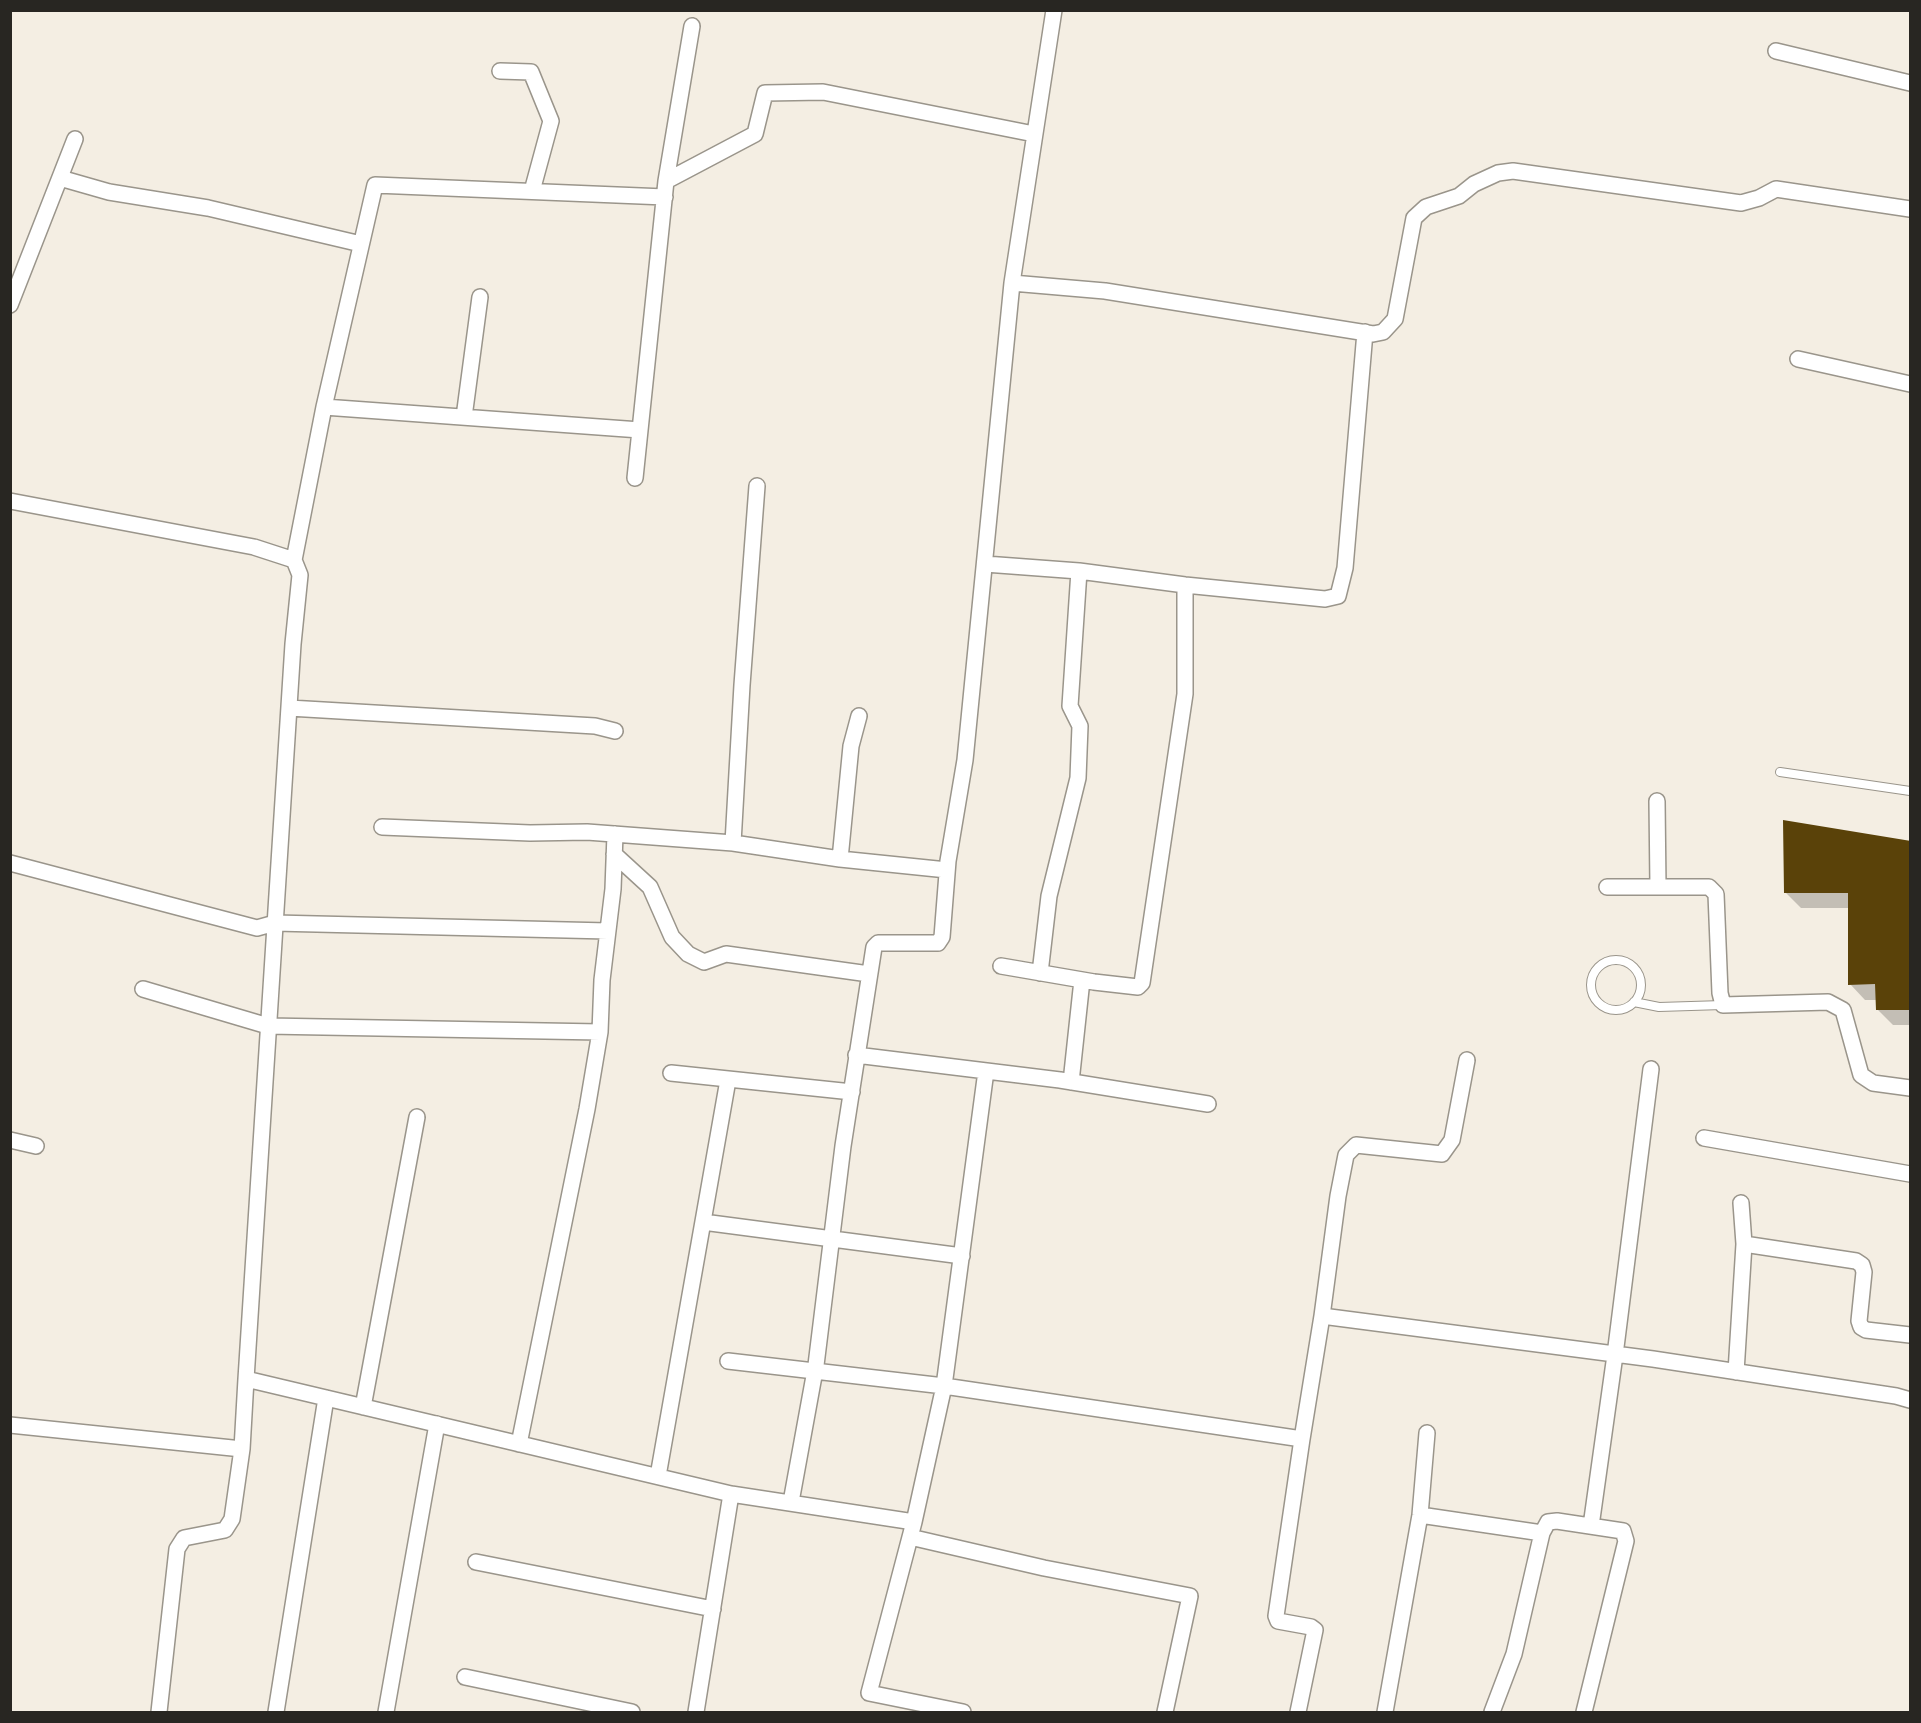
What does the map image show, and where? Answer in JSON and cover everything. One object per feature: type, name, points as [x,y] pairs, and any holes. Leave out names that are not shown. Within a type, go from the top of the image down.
[{"type":"street","points":[[791,1502],[815,1371],[843,1146],[874,947],[878,943],[938,943],[942,937],[947,870],[965,760],[1012,283],[1054,10]]},
{"type":"street","points":[[635,478],[665,189],[692,26]]},
{"type":"street","points":[[1776,51],[1911,83]]},
{"type":"street","points":[[500,71],[531,72],[551,121],[532,191]]},
{"type":"street","points":[[159,1713],[177,1549],[184,1538],[225,1530],[232,1519],[242,1449],[289,708],[300,575],[294,560],[324,407],[375,185],[532,191],[665,189],[755,134],[765,93],[823,92],[1034,134]]},
{"type":"street","points":[[10,305],[75,139]]},
{"type":"street","points":[[1012,283],[1105,291],[1373,334],[1383,332],[1395,319],[1414,218],[1426,207],[1459,196],[1474,184],[1498,173],[1513,171],[1741,203],[1759,198],[1776,189],[1911,209]]},
{"type":"street","points":[[60,178],[109,192],[208,208],[361,244]]},
{"type":"street","points":[[464,417],[480,297]]},
{"type":"street","points":[[985,564],[1079,571],[1185,585],[1325,599],[1338,596],[1346,568],[1365,332]]},
{"type":"street","points":[[1798,359],[1911,384]]},
{"type":"street","points":[[324,407],[640,430]]},
{"type":"street","points":[[733,843],[757,486]]},
{"type":"street","points":[[10,501],[254,547],[294,560]]},
{"type":"street","points":[[1040,973],[1049,896],[1078,778],[1080,726],[1070,706],[1079,571]]},
{"type":"street","points":[[1001,966],[1138,987],[1142,983],[1185,694],[1185,585]]},
{"type":"street","points":[[289,708],[594,726],[615,731]]},
{"type":"street","points":[[840,859],[851,746],[859,716]]},
{"type":"street","points":[[1657,801],[1658,887]]},
{"type":"street","points":[[382,827],[615,834],[733,843],[840,859],[947,870]]},
{"type":"street","points":[[519,1444],[587,1109],[600,1032],[602,980],[613,889],[615,834]]},
{"type":"street","points":[[614,854],[650,887],[672,937],[688,954],[704,962],[726,954],[869,974]]},
{"type":"street","points":[[10,863],[256,928],[275,923],[608,931]]},
{"type":"street","points":[[1607,887],[1709,887],[1716,894],[1720,993],[1723,1005],[1828,1002],[1843,1010],[1860,1075],[1873,1083],[1911,1088]]},
{"type":"street","points":[[1071,1082],[1083,980]]},
{"type":"street","points":[[143,989],[268,1026],[600,1032]]},
{"type":"street","points":[[856,1055],[1071,1082],[1209,1104]]},
{"type":"street","points":[[1298,1713],[1315,1630],[1311,1627],[1278,1621],[1276,1616],[1346,1155],[1356,1145],[1442,1154],[1452,1140],[1467,1060]]},
{"type":"street","points":[[1591,1526],[1616,1355],[1650,1069]]},
{"type":"street","points":[[963,1713],[869,1693],[912,1529],[944,1386],[986,1071]]},
{"type":"street","points":[[671,1073],[852,1092]]},
{"type":"street","points":[[658,1476],[728,1080]]},
{"type":"street","points":[[363,1407],[417,1116]]},
{"type":"street","points":[[1704,1138],[1911,1174]]},
{"type":"street","points":[[10,1140],[36,1146]]},
{"type":"street","points":[[1736,1372],[1744,1244],[1741,1203]]},
{"type":"street","points":[[703,1222],[962,1257]]},
{"type":"street","points":[[1744,1244],[1856,1261],[1862,1265],[1864,1272],[1859,1321],[1861,1327],[1866,1330],[1911,1335]]},
{"type":"street","points":[[1322,1316],[1736,1372],[1911,1400]]},
{"type":"street","points":[[728,1360],[944,1386],[1302,1439]]},
{"type":"street","points":[[246,1379],[731,1494],[791,1502],[912,1529],[1044,1568],[1190,1596],[1165,1713]]},
{"type":"street","points":[[276,1713],[326,1398]]},
{"type":"street","points":[[386,1713],[437,1424]]},
{"type":"street","points":[[10,1425],[242,1449]]},
{"type":"street","points":[[1385,1713],[1420,1515],[1427,1433]]},
{"type":"street","points":[[696,1713],[731,1494]]},
{"type":"street","points":[[1420,1515],[1542,1533]]},
{"type":"street","points":[[1492,1713],[1514,1654],[1542,1533],[1548,1522],[1557,1521],[1623,1531],[1626,1541],[1584,1713]]},
{"type":"street","points":[[476,1562],[713,1609]]},
{"type":"street","points":[[465,1677],[632,1713]]},
{"type":"lane","points":[[1780,772],[1911,791]]},
{"type":"lane","points":[[1634,1002],[1642,988],[1640,976],[1632,965],[1620,959],[1607,960],[1596,968],[1590,980],[1592,993],[1599,1004],[1611,1010],[1624,1009],[1634,1002],[1659,1007],[1723,1005]]},
{"type":"building","points":[[1783,820],[1911,841],[1911,1010],[1876,1010],[1875,984],[1848,985],[1848,893],[1784,893]]}]
